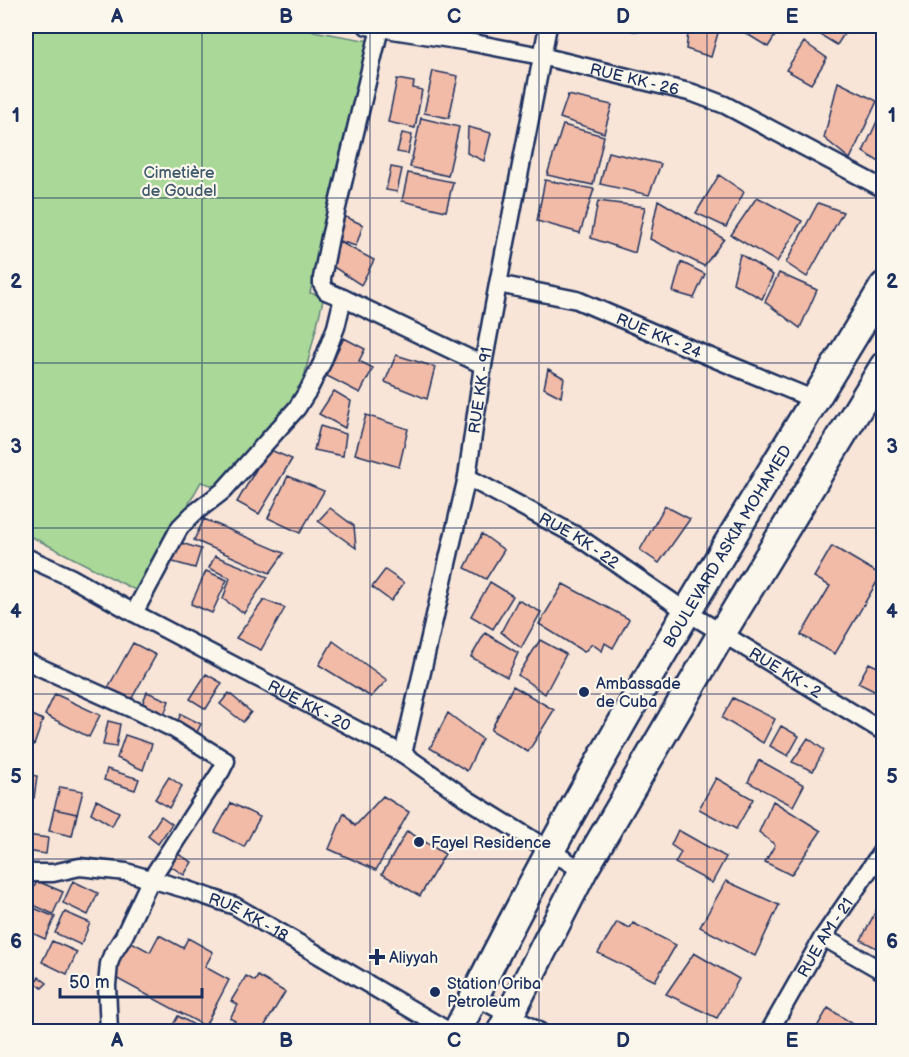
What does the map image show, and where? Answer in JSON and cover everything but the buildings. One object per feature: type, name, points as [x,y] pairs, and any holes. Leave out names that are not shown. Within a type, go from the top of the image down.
[{"type":"main road","name":"BOULEVARD ASKIA MOHAMED","points":[[457,1032],[550,849],[687,612],[884,286]]},
{"type":"main road","points":[[505,1023],[584,871],[722,633],[880,379]]},
{"type":"street","name":"RUE KK - 91","points":[[403,754],[467,477],[483,366],[548,26]]},
{"type":"street","name":"RUE KK - 26","points":[[374,27],[542,56],[693,93],[726,105],[884,189]]},
{"type":"street","points":[[374,27],[322,284],[326,291],[483,366]]},
{"type":"street","name":"RUE KK - 24","points":[[498,284],[578,300],[815,400]]},
{"type":"street","points":[[134,614],[180,527],[224,491],[297,408],[322,363],[336,327],[343,298]]},
{"type":"street","name":"RUE KK - 22","points":[[467,477],[577,536],[687,612]]},
{"type":"street","name":"RUE KK - 20","points":[[26,557],[403,754],[470,801],[584,871]]},
{"type":"street","name":"RUE KK - 2","points":[[687,612],[884,732]]},
{"type":"street","points":[[26,661],[140,712],[174,729],[226,761],[151,879],[124,936],[112,955],[107,985],[109,1032]]},
{"type":"street","name":"RUE AM - 21","points":[[769,1032],[823,937],[884,848]]},
{"type":"street","name":"RUE KK - 18","points":[[26,871],[53,873],[80,867],[126,872],[185,888],[235,906],[450,1032]]},
{"type":"street","points":[[823,937],[884,972]]},
{"type":"street","points":[[474,996],[505,1023],[540,1032]]},
{"type":"green space","name":"Cimetière de Goudel","points":[[26,26],[285,26],[370,41],[310,293],[324,296],[300,394],[221,488],[201,482],[139,592],[26,534]]},
{"type":"place","name":"Ambassade de Cuba","points":[[584,692]]},
{"type":"place","name":"Fayel Residence","points":[[419,842]]},
{"type":"place","name":"Aliyyah","points":[[377,957]]},
{"type":"place","name":"Station Oriba Petroleum","points":[[435,992]]}]
